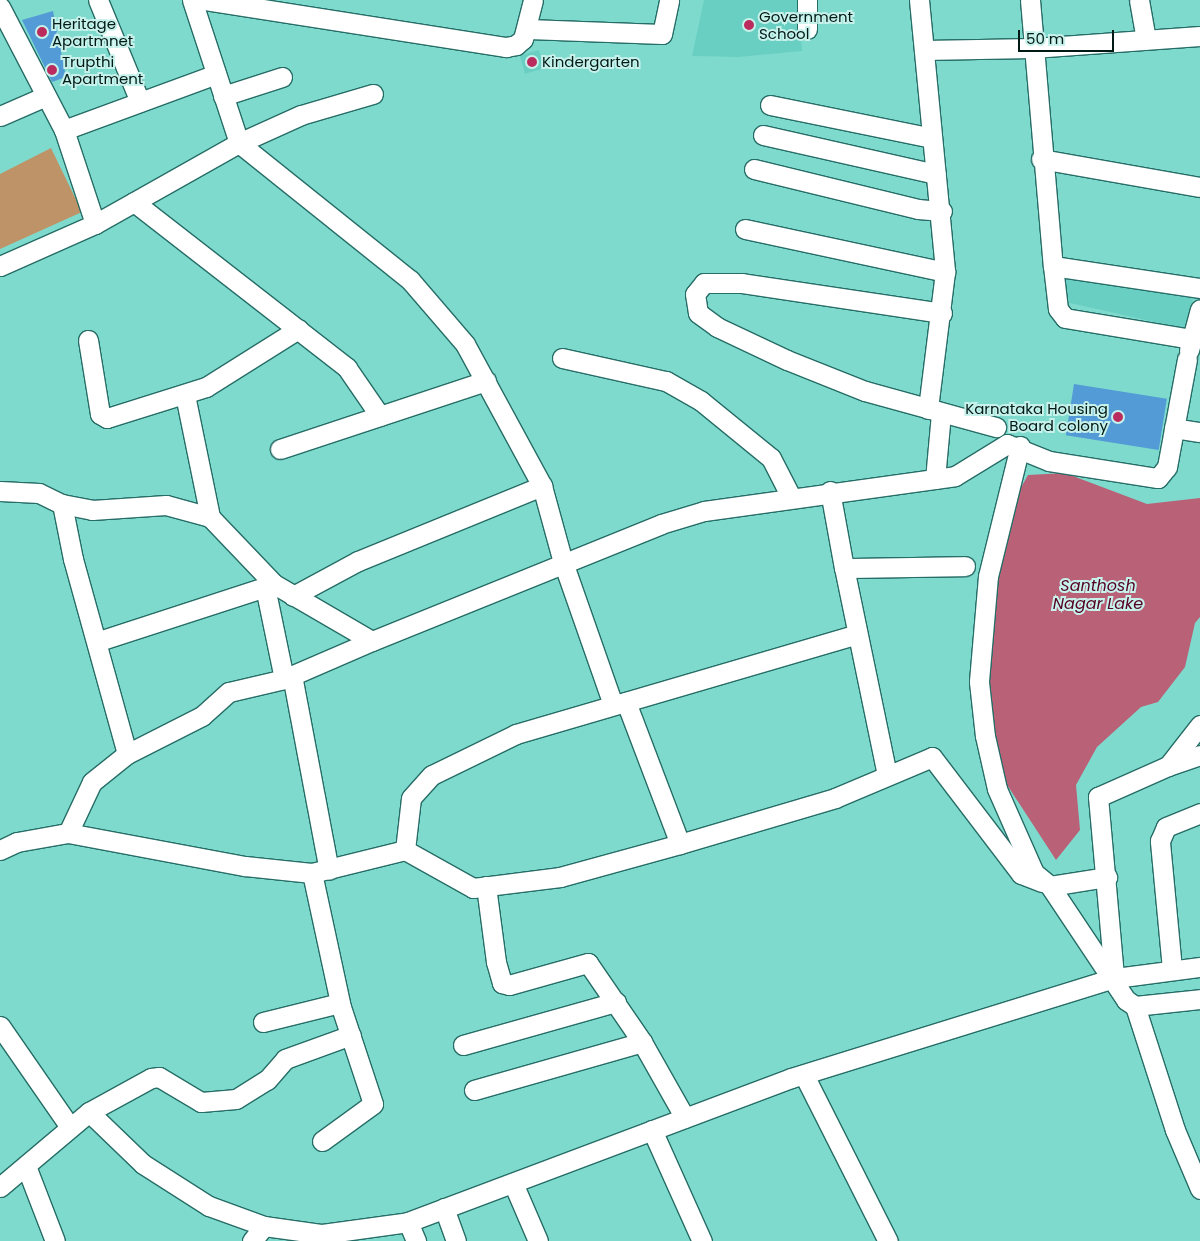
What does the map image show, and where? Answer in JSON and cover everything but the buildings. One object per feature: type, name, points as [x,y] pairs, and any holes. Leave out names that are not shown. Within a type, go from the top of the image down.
[{"type":"street","points":[[98,0],[140,102]]},
{"type":"street","points":[[192,0],[216,74],[226,95]]},
{"type":"street","points":[[205,0],[506,47],[516,45],[528,29],[533,0]]},
{"type":"street","points":[[528,29],[662,34],[669,0]]},
{"type":"street","points":[[806,0],[807,28]]},
{"type":"street","points":[[919,0],[932,138],[942,211],[945,272],[934,411],[935,480]]},
{"type":"street","points":[[1030,0],[1041,159],[1058,309],[1065,318],[1192,339]]},
{"type":"street","points":[[1139,0],[1146,39]]},
{"type":"street","points":[[0,7],[5,28],[64,130],[95,224]]},
{"type":"street","points":[[202,31],[211,32],[239,143],[410,280],[453,326],[486,381],[542,486],[563,562],[620,704],[680,844]]},
{"type":"street","points":[[924,50],[1034,48],[1200,36]]},
{"type":"street","points":[[64,130],[216,74]]},
{"type":"street","points":[[226,95],[282,78]]},
{"type":"street","points":[[0,266],[95,224],[239,143],[301,115],[373,94]]},
{"type":"street","points":[[0,116],[46,96]]},
{"type":"street","points":[[770,106],[932,138]]},
{"type":"street","points":[[763,136],[936,174]]},
{"type":"street","points":[[1041,159],[1200,187]]},
{"type":"street","points":[[754,169],[918,209],[942,211]]},
{"type":"street","points":[[134,202],[298,329],[359,381],[380,416]]},
{"type":"street","points":[[745,229],[945,272]]},
{"type":"street","points":[[1053,266],[1200,288]]},
{"type":"street","points":[[942,313],[742,284],[704,283],[695,294],[698,313],[717,327],[865,391],[996,427]]},
{"type":"street","points":[[68,833],[92,782],[127,754],[202,716],[230,692],[288,677],[563,562],[704,511],[830,491],[935,480],[964,474],[1007,444],[1020,446],[1049,461],[1158,478],[1167,467],[1174,428],[1194,359],[1192,339],[1200,309]]},
{"type":"street","points":[[88,340],[103,417],[185,395],[206,387],[298,329]]},
{"type":"street","points":[[562,358],[666,381],[701,401],[772,458],[791,497]]},
{"type":"street","points":[[280,449],[486,381]]},
{"type":"street","points":[[185,395],[210,517],[270,586],[293,596],[372,641]]},
{"type":"street","points":[[1174,428],[1200,432]]},
{"type":"street","points":[[1020,446],[988,576],[979,682],[984,736],[997,789],[1013,832],[1046,884],[1114,978],[1126,1000],[1135,1006],[1169,1112],[1200,1189]]},
{"type":"street","points":[[293,596],[358,561],[542,486]]},
{"type":"street","points":[[0,491],[39,492],[62,504],[108,512],[166,505],[210,517]]},
{"type":"street","points":[[830,491],[857,634],[887,775]]},
{"type":"street","points":[[62,504],[73,559],[98,641],[127,754]]},
{"type":"street","points":[[844,568],[965,566]]},
{"type":"street","points":[[98,641],[270,586]]},
{"type":"street","points":[[270,586],[288,677],[340,1003],[372,1107],[322,1141]]},
{"type":"street","points":[[405,850],[411,798],[432,776],[516,734],[857,634]]},
{"type":"street","points":[[1168,766],[1200,725]]},
{"type":"street","points":[[1114,978],[1107,877],[1098,797],[1168,766],[1200,755]]},
{"type":"street","points":[[0,850],[17,842],[68,833],[245,866],[320,872],[405,850],[473,888],[560,878],[680,844],[834,798],[932,757],[1021,874],[1046,884],[1107,877]]},
{"type":"street","points":[[1172,969],[1160,842],[1166,826],[1200,814]]},
{"type":"street","points":[[486,886],[496,962],[502,983],[510,985],[586,962],[616,1002],[642,1042],[685,1118]]},
{"type":"street","points":[[89,1112],[143,1164],[209,1206],[264,1226],[323,1238],[408,1222],[804,1075],[1114,978],[1172,969],[1200,967]]},
{"type":"street","points":[[1135,1006],[1200,1000]]},
{"type":"street","points":[[463,1045],[616,1002]]},
{"type":"street","points":[[263,1022],[340,1003]]},
{"type":"street","points":[[0,1026],[70,1127]]},
{"type":"street","points":[[0,1187],[89,1112],[152,1078],[159,1077],[201,1102],[236,1099],[267,1080],[285,1059],[351,1035]]},
{"type":"street","points":[[474,1090],[642,1042]]},
{"type":"street","points":[[804,1075],[888,1241]]},
{"type":"street","points":[[652,1130],[702,1241]]},
{"type":"street","points":[[26,1166],[55,1241]]},
{"type":"street","points":[[513,1182],[538,1241]]},
{"type":"street","points":[[444,1208],[456,1241]]},
{"type":"street","points":[[408,1222],[416,1241]]},
{"type":"street","points":[[252,1241],[264,1226]]},
{"type":"shaded area","name":"Government School","points":[[704,0],[798,0],[802,51],[739,57],[692,56]]},
{"type":"shaded area","name":"Kindergarten","points":[[539,50],[544,68],[525,74],[520,56]]},
{"type":"shaded area","points":[[51,148],[82,212],[0,249],[0,174]]},
{"type":"shaded area","points":[[1056,269],[1194,294],[1186,329],[1061,301]]},
{"type":"water","name":"Santhosh Nagar Lake","points":[[1065,473],[1147,504],[1200,498],[1200,617],[1195,623],[1185,667],[1158,702],[1141,707],[1097,747],[1076,785],[1080,830],[1056,860],[998,771],[986,665],[987,637],[1013,502],[1028,475]]},
{"type":"place","name":"Government School","points":[[749,25]]},
{"type":"place","name":"Heritage Apartmnet","points":[[42,32]]},
{"type":"place","name":"Kindergarten","points":[[532,62]]},
{"type":"place","name":"Trupthi Apartment","points":[[52,70]]},
{"type":"place","name":"Karnataka Housing Board colony","points":[[1118,417]]}]
